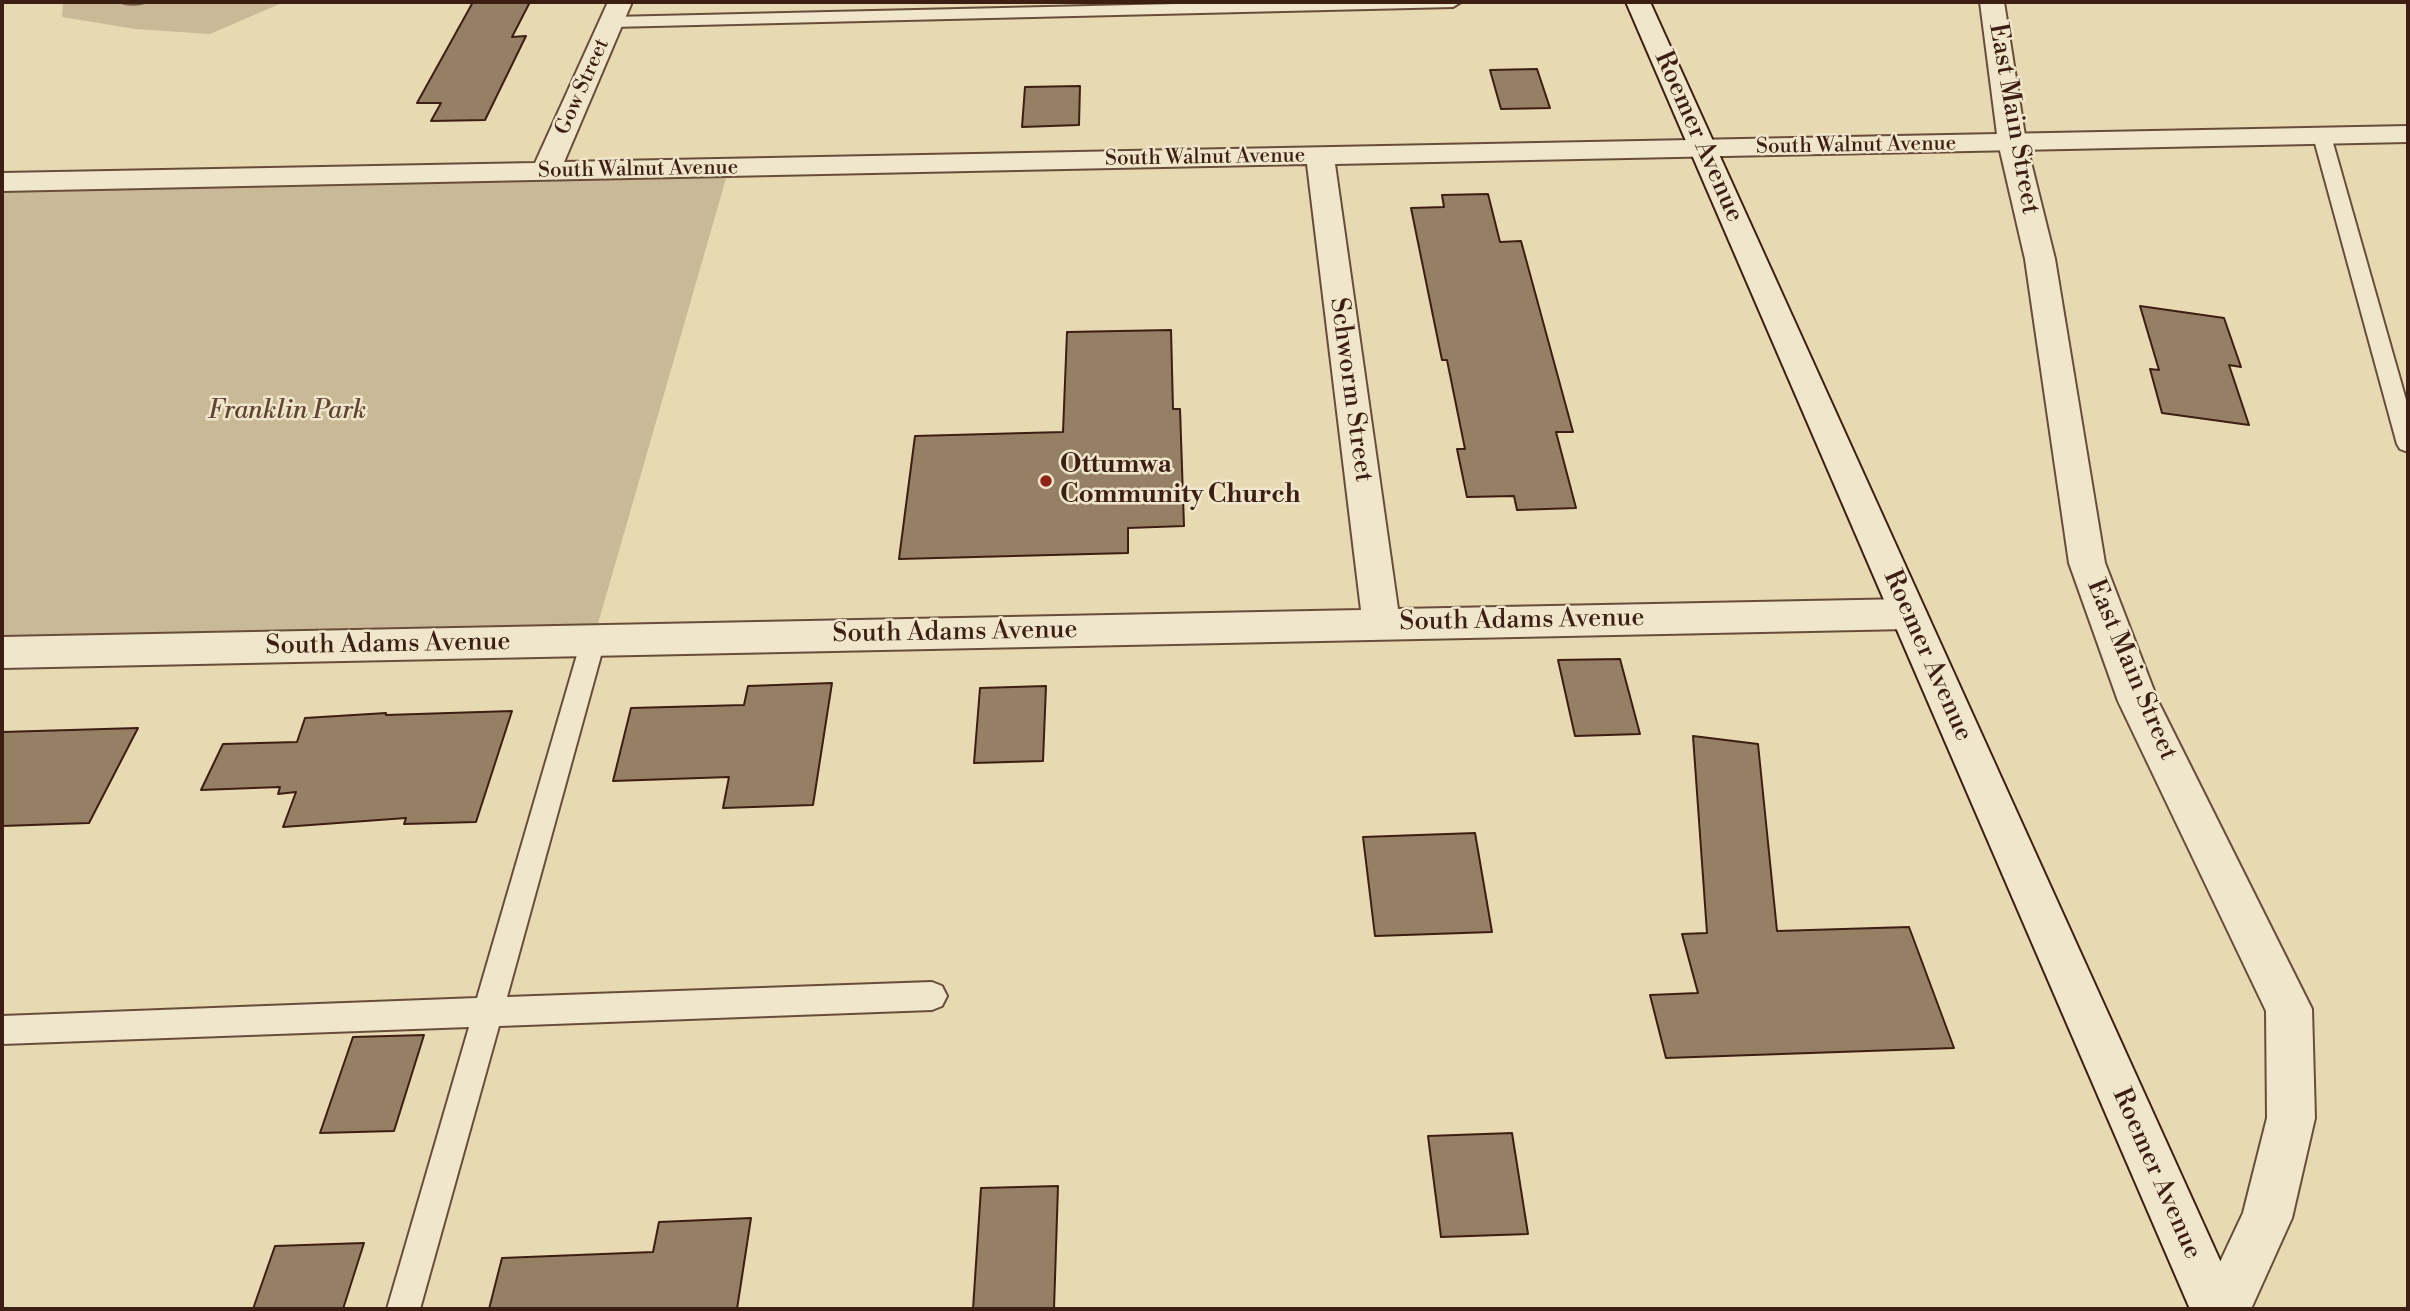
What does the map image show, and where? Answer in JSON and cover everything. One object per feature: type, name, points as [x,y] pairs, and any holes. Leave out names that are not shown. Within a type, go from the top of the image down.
[{"type":"street","name":"Roemer Avenue","points":[[1638,2],[2216,1309]]},
{"type":"street","name":"East Main Street","points":[[1992,2],[2012,142],[2040,258],[2087,563],[2138,701],[2289,1009],[2291,1118],[2267,1218],[2224,1309]]},
{"type":"street","name":"Gow Street","points":[[546,171],[616,12]]},
{"type":"street","name":"South Walnut Avenue","points":[[2,182],[2408,134]]},
{"type":"street","name":"Schworm Street","points":[[1320,156],[1381,623]]},
{"type":"street","name":"South Adams Avenue","points":[[2,653],[1908,614]]},
{"type":"lane","points":[[616,12],[1453,2]]},
{"type":"lane","points":[[2322,136],[2408,444]]},
{"type":"lane","points":[[404,1309],[593,641]]},
{"type":"lane","points":[[2,1030],[932,996]]},
{"type":"green space","points":[[63,2],[284,2],[210,34],[135,29],[62,17]]},
{"type":"green space","name":"Franklin Park","points":[[729,168],[593,641],[2,653],[2,182]]},
{"type":"building","points":[[473,2],[530,2],[512,37],[526,36],[485,120],[431,121],[441,103],[417,103]]},
{"type":"building","points":[[1537,69],[1550,108],[1501,109],[1490,70]]},
{"type":"building","points":[[1080,86],[1079,125],[1022,127],[1025,87]]},
{"type":"building","points":[[1488,194],[1500,242],[1521,241],[1573,432],[1556,432],[1576,508],[1517,510],[1514,496],[1467,497],[1457,449],[1465,449],[1447,360],[1442,360],[1411,208],[1444,207],[1442,195]]},
{"type":"building","points":[[2140,306],[2224,318],[2241,367],[2229,365],[2249,425],[2162,413],[2150,369],[2159,370]]},
{"type":"building","name":"Ottumwa Community Church","points":[[1171,330],[1173,409],[1180,409],[1184,526],[1128,528],[1128,553],[899,559],[915,436],[1063,432],[1067,332]]},
{"type":"building","points":[[1620,659],[1640,734],[1575,736],[1558,660]]},
{"type":"building","points":[[832,683],[813,805],[723,808],[729,777],[613,781],[631,708],[744,705],[748,686]]},
{"type":"building","points":[[1046,686],[1043,761],[974,763],[980,688]]},
{"type":"building","points":[[512,711],[476,822],[404,824],[406,818],[283,827],[296,792],[278,794],[280,787],[201,790],[223,744],[297,742],[305,718],[386,713]]},
{"type":"building","points":[[138,728],[89,823],[2,826],[2,732]]},
{"type":"building","points":[[1693,736],[1758,744],[1777,931],[1909,927],[1954,1048],[1666,1058],[1650,995],[1698,993],[1682,934],[1707,933]]},
{"type":"building","points":[[1475,833],[1492,932],[1375,936],[1363,837]]},
{"type":"building","points":[[424,1035],[394,1131],[320,1133],[353,1037]]},
{"type":"building","points":[[1512,1133],[1528,1234],[1441,1237],[1428,1136]]},
{"type":"building","points":[[1058,1186],[1054,1309],[973,1309],[981,1188]]},
{"type":"building","points":[[751,1218],[737,1309],[489,1309],[502,1258],[653,1252],[659,1222]]},
{"type":"building","points":[[364,1243],[343,1309],[253,1309],[275,1246]]},
{"type":"waterway","points":[[122,2],[144,2]]},
{"type":"place","name":"Ottumwa Community Church","points":[[1046,481]]}]
